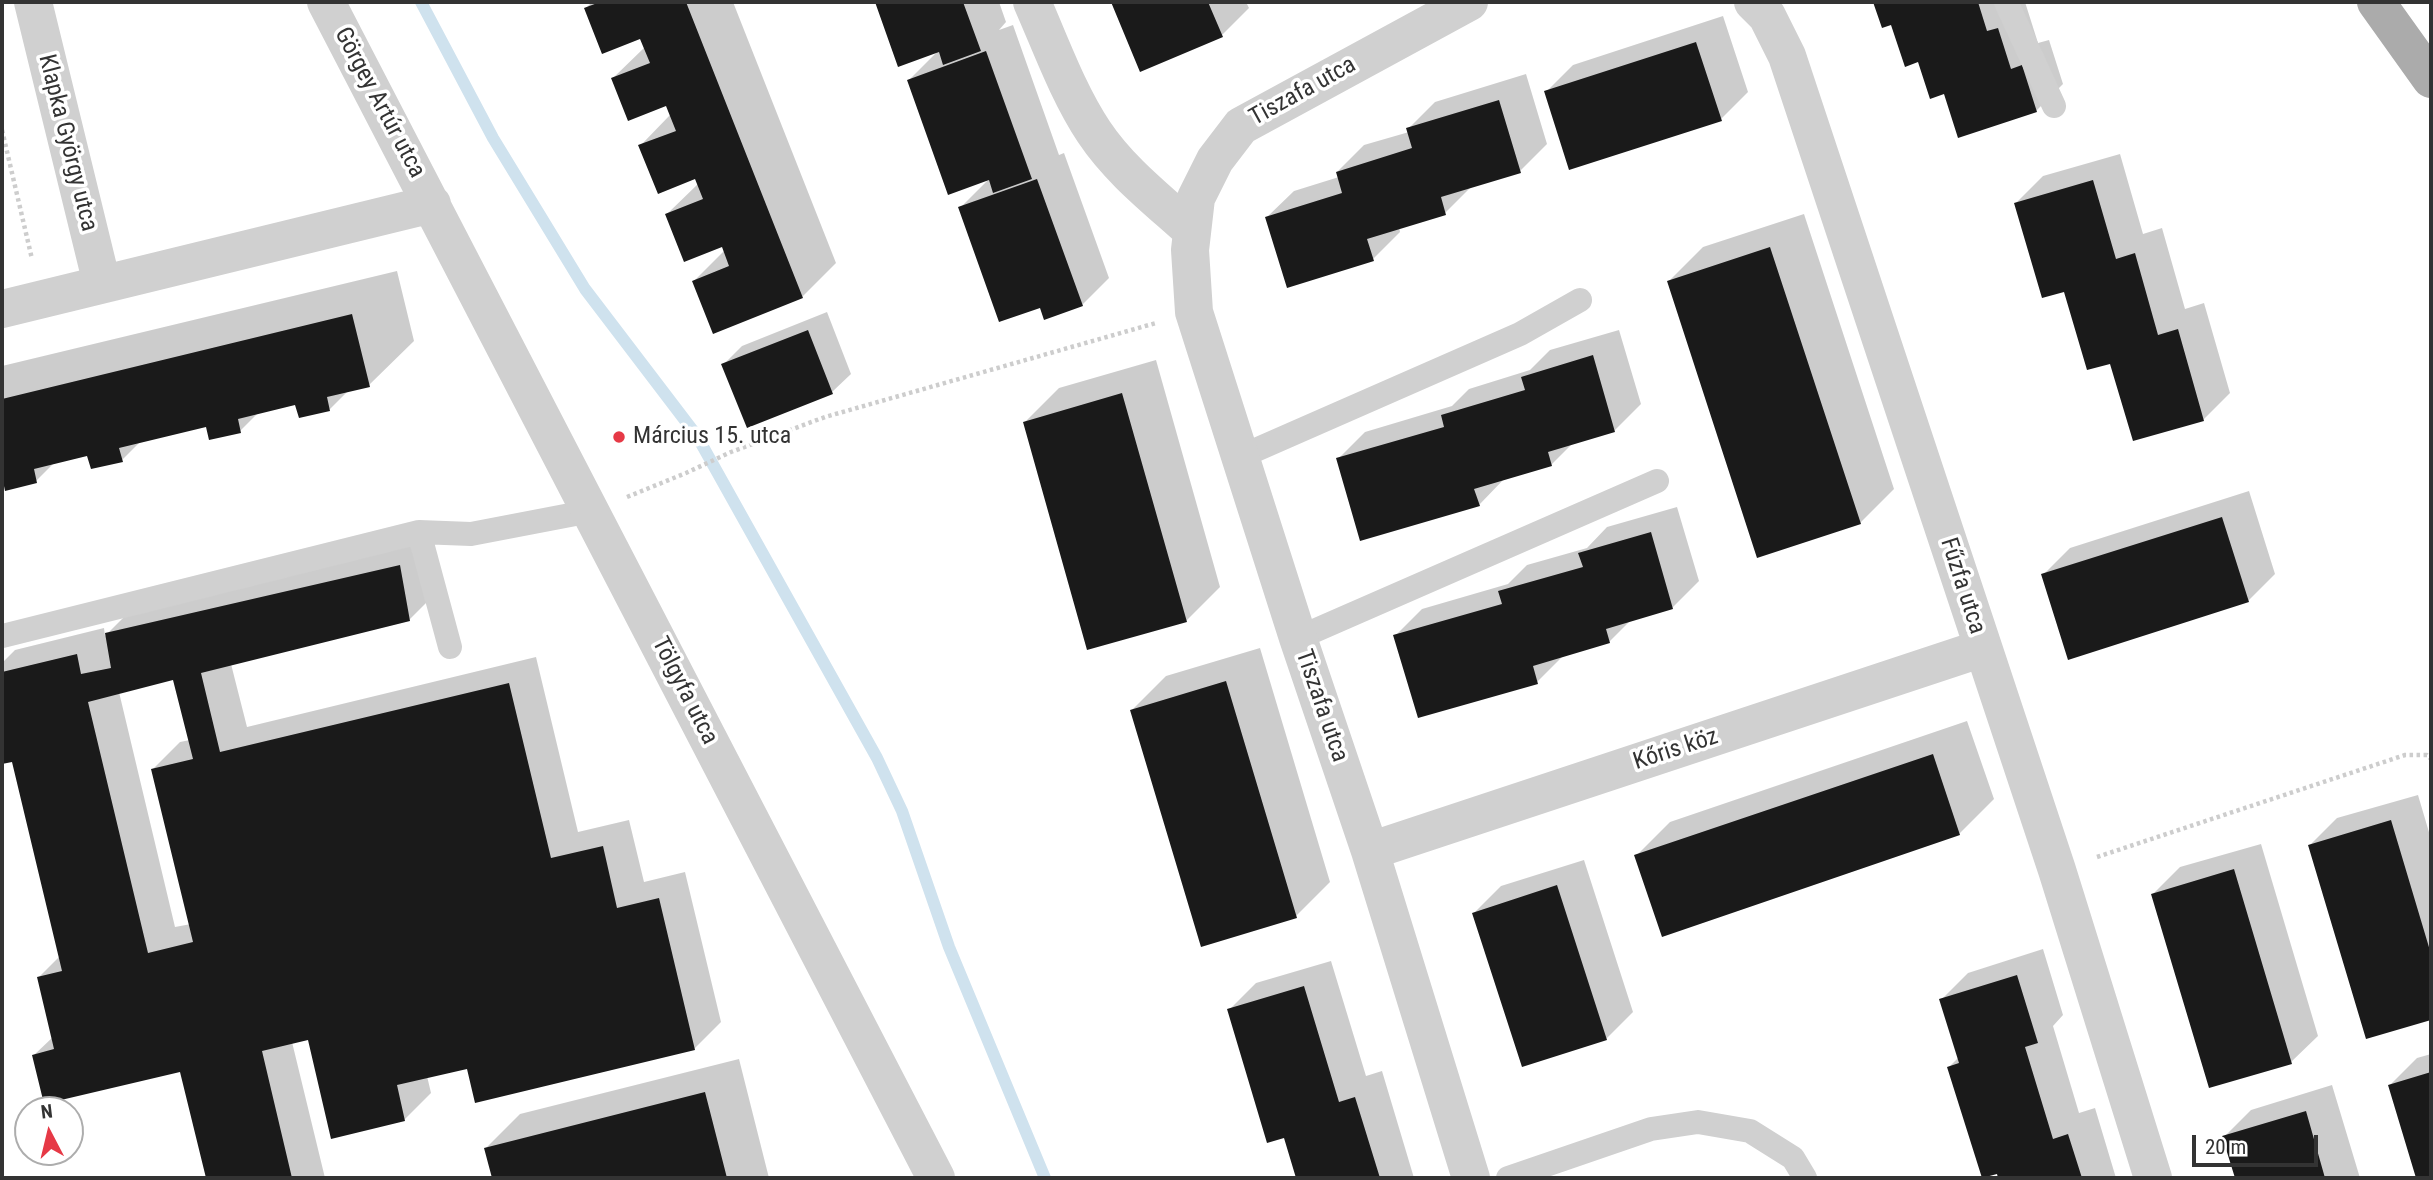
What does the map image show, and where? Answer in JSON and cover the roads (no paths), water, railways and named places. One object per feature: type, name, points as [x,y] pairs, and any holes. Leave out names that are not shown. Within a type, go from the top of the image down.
[{"type":"main road","points":[[2376,2],[2431,79]]},
{"type":"street","name":"Klapka György utca","points":[[33,2],[102,284]]},
{"type":"street","name":"Görgey Artúr utca","points":[[326,2],[432,204]]},
{"type":"street","points":[[1032,2],[1063,73],[1094,132],[1126,171],[1192,231]]},
{"type":"street","name":"Tiszafa utca","points":[[1469,2],[1241,126],[1215,160],[1196,198],[1190,250],[1194,313],[1242,456],[1298,638],[1370,851],[1471,1178]]},
{"type":"street","name":"Fűzfa utca","points":[[1753,2],[1767,16],[1787,56],[2057,870],[2153,1178]]},
{"type":"street","points":[[2,309],[432,204]]},
{"type":"street","name":"Tölgyfa utca","points":[[432,204],[936,1178]]},
{"type":"street","name":"Kőris köz","points":[[1370,851],[1983,648]]},
{"type":"lane","points":[[2007,2],[2053,106]]},
{"type":"lane","points":[[1242,456],[1520,334],[1580,300]]},
{"type":"lane","points":[[1298,638],[1657,481]]},
{"type":"lane","points":[[2,636],[419,532],[471,534],[591,511]]},
{"type":"lane","points":[[419,532],[450,647]]},
{"type":"lane","points":[[1508,1178],[1651,1129],[1698,1122],[1750,1131],[1793,1158],[1805,1178]]},
{"type":"waterway","points":[[421,2],[493,138],[585,289],[697,436],[877,758],[902,811],[949,947],[1045,1178]]},
{"type":"place","name":"Március 15. utca","points":[[619,437]]}]
